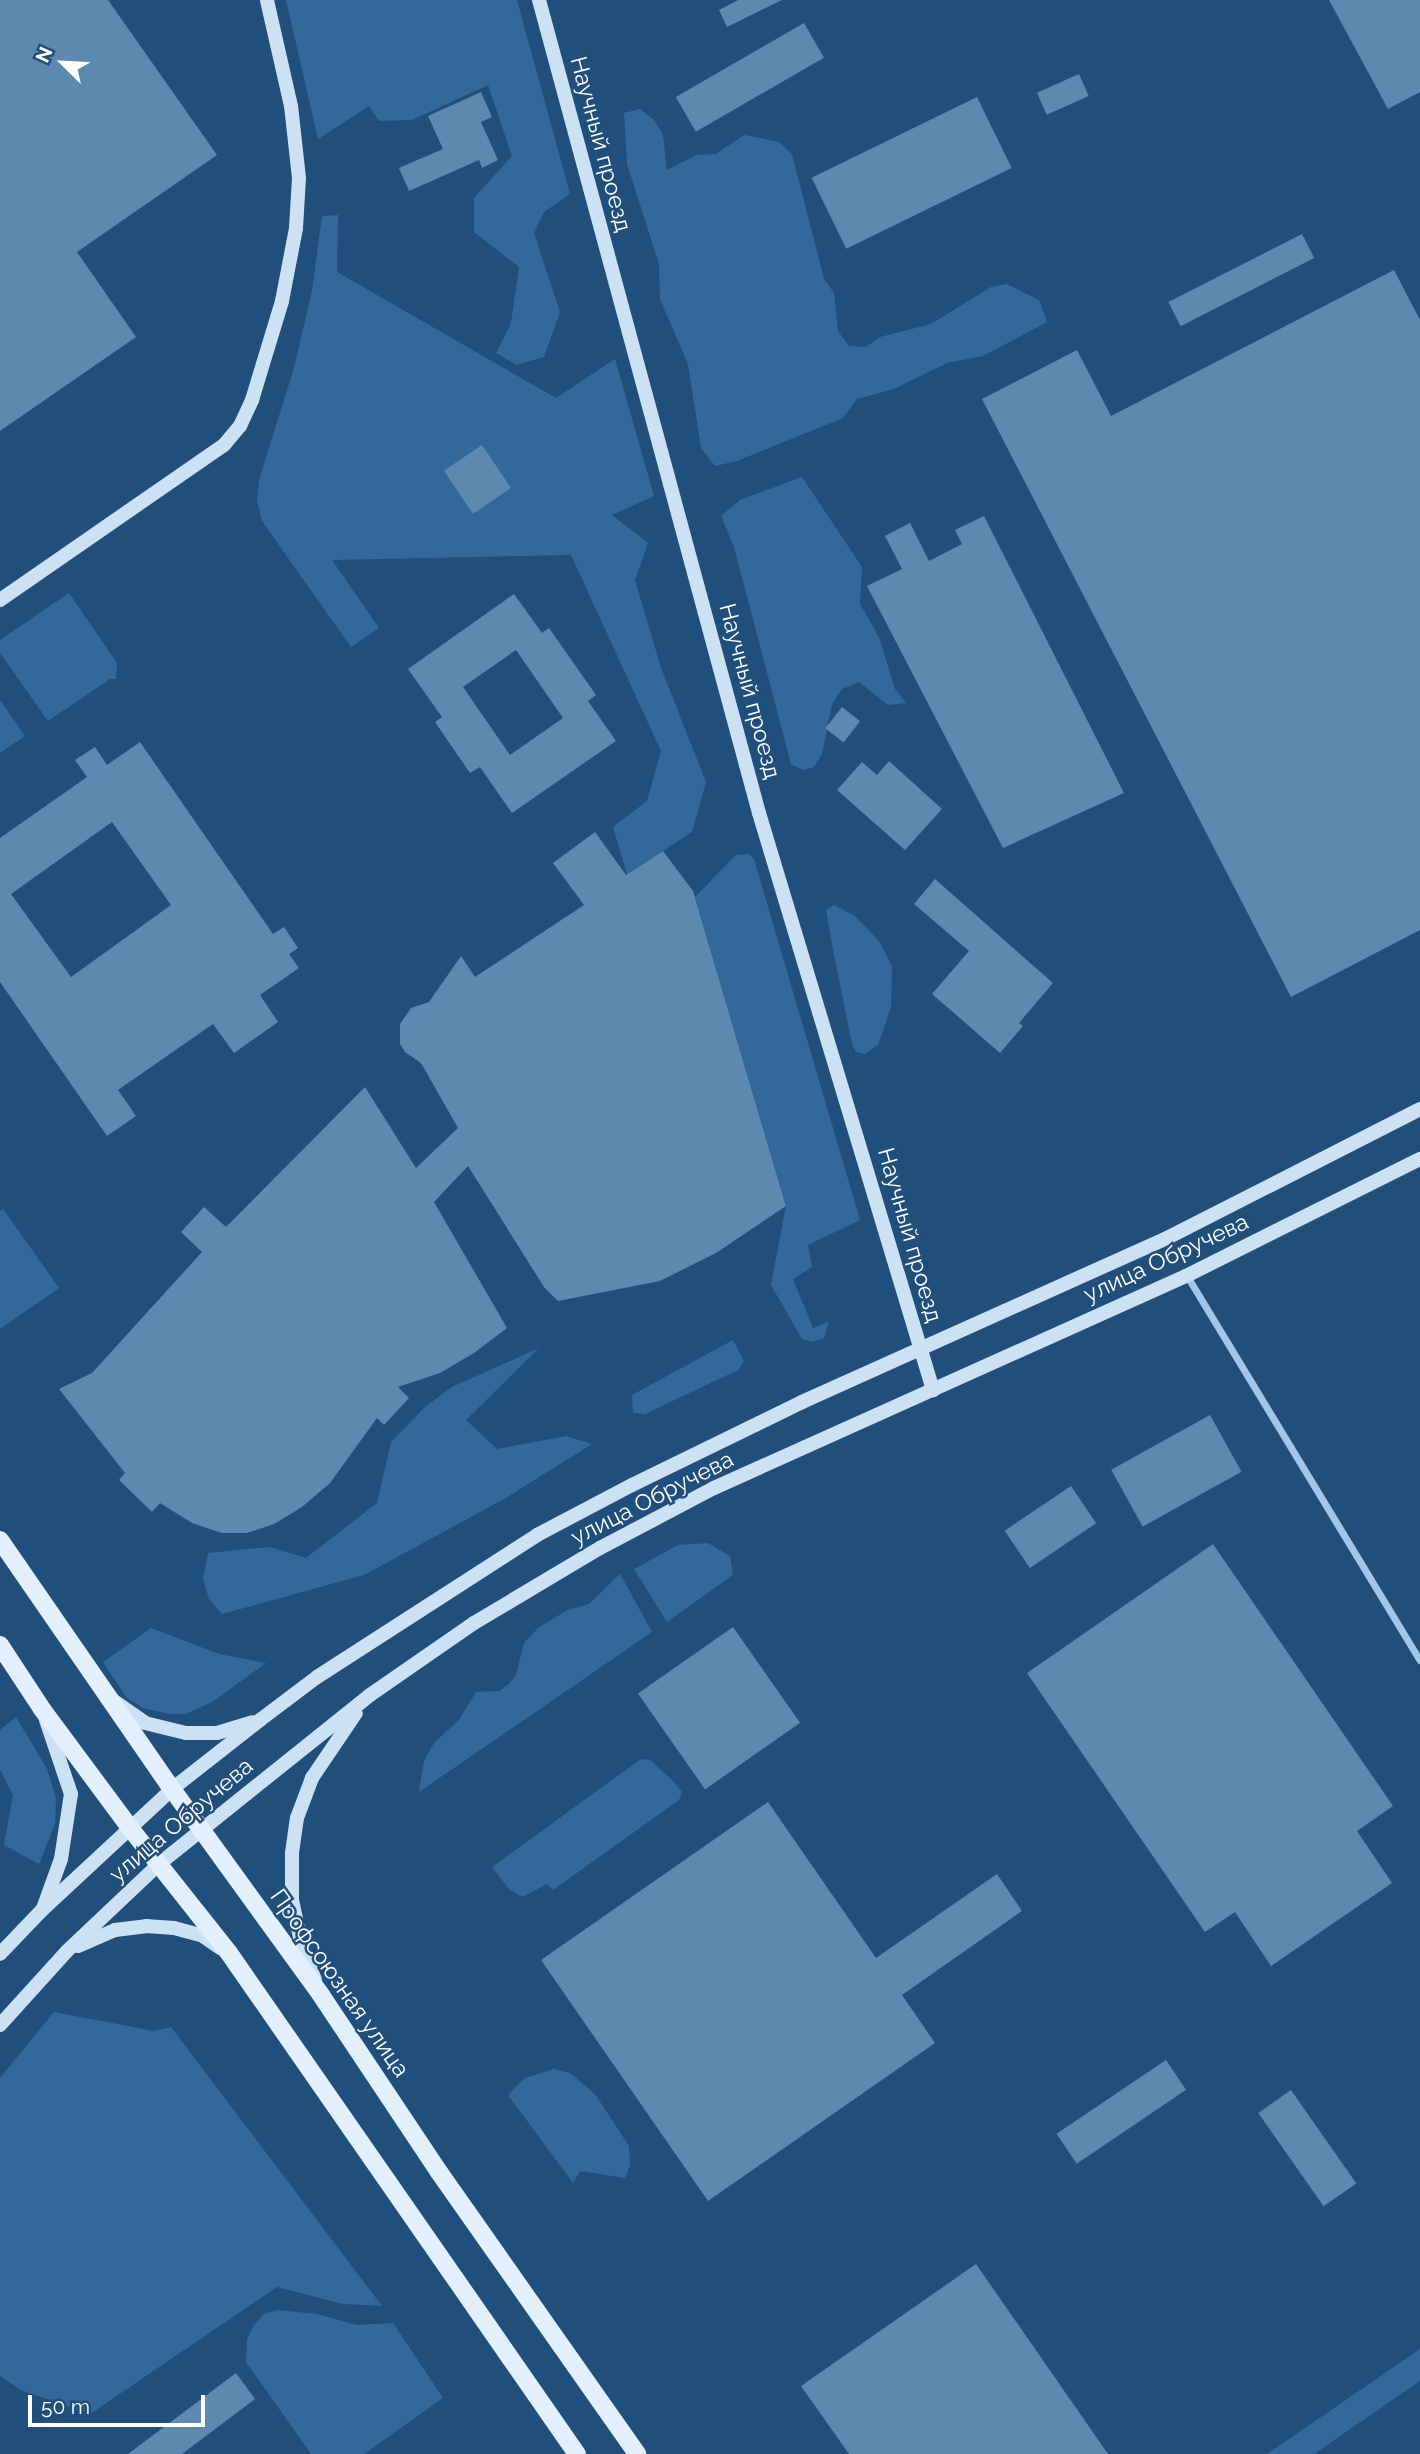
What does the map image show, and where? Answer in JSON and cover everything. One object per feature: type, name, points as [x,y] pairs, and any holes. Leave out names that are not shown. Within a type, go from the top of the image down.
[{"type":"main road","points":[[0,600],[224,445],[240,426],[252,400],[282,301],[296,228],[299,178],[291,106],[267,0]]},
{"type":"main road","name":"Научный проезд","points":[[538,0],[759,813],[933,1390]]},
{"type":"main road","name":"улица Обручева","points":[[0,1954],[42,1910],[130,1828],[260,1720],[317,1677],[537,1535],[717,1443],[1167,1238],[1420,1110]]},
{"type":"main road","name":"улица Обручева","points":[[0,2025],[67,1951],[159,1864],[370,1695],[474,1623],[600,1548],[714,1488],[1186,1276],[1420,1159]]},
{"type":"main road","name":"Профсоюзная улица","points":[[0,1540],[173,1790],[321,1995],[439,2172],[638,2454]]},
{"type":"main road","points":[[0,1645],[130,1828],[229,1953],[577,2454]]},
{"type":"main road","points":[[106,1695],[145,1723],[186,1732],[216,1733],[260,1720]]},
{"type":"main road","points":[[321,1995],[301,1942],[292,1900],[292,1853],[298,1818],[312,1778],[332,1745],[370,1695]]},
{"type":"main road","points":[[42,1910],[61,1860],[71,1794],[43,1709]]},
{"type":"main road","points":[[67,1951],[115,1930],[146,1926],[174,1928],[203,1936],[229,1953]]},
{"type":"street","points":[[1186,1276],[1420,1660]]},
{"type":"shaded area","points":[[286,0],[517,0],[570,194],[544,212],[534,233],[560,312],[544,357],[517,365],[496,353],[511,323],[519,267],[474,232],[474,198],[512,156],[488,85],[412,120],[379,121],[369,106],[318,139]]},
{"type":"shaded area","points":[[640,109],[654,120],[663,135],[667,170],[697,155],[716,154],[744,135],[779,142],[792,154],[824,279],[834,293],[838,331],[849,346],[866,347],[880,337],[931,324],[991,287],[1007,284],[1039,300],[1047,322],[983,356],[947,363],[894,389],[857,399],[843,418],[737,461],[715,466],[701,448],[688,364],[660,299],[659,264],[627,164],[624,113]]},
{"type":"shaded area","points":[[338,215],[337,272],[556,398],[615,359],[654,496],[612,515],[648,543],[635,580],[661,668],[706,782],[692,832],[627,874],[613,827],[647,801],[661,751],[571,555],[332,560],[379,628],[351,647],[262,521],[257,500],[259,480],[294,368],[312,291],[322,216]]},
{"type":"shaded area","points":[[802,477],[862,567],[860,604],[879,637],[895,689],[906,703],[888,705],[859,682],[842,689],[832,704],[822,754],[814,767],[803,770],[791,764],[734,547],[721,516],[740,500]]},
{"type":"shaded area","points":[[69,593],[117,663],[116,679],[110,679],[48,721],[0,653],[0,640]]},
{"type":"shaded area","points":[[0,700],[25,736],[0,753]]},
{"type":"shaded area","points":[[749,854],[754,859],[860,1220],[808,1245],[812,1267],[793,1279],[813,1328],[829,1322],[824,1338],[812,1342],[802,1339],[771,1285],[786,1205],[695,897],[736,855]]},
{"type":"shaded area","points":[[834,905],[855,916],[879,941],[892,966],[891,1007],[878,1045],[865,1054],[856,1052],[852,1044],[826,910]]},
{"type":"shaded area","points":[[3,1209],[59,1288],[0,1329],[0,1211]]},
{"type":"shaded area","points":[[733,1340],[744,1361],[738,1370],[645,1414],[633,1413],[632,1395]]},
{"type":"shaded area","points":[[539,1348],[466,1420],[497,1449],[566,1436],[592,1444],[504,1499],[364,1575],[222,1614],[209,1599],[203,1579],[208,1553],[270,1547],[306,1558],[377,1503],[391,1442],[425,1407],[452,1387]]},
{"type":"shaded area","points":[[708,1543],[730,1556],[733,1575],[667,1622],[634,1569],[678,1545]]},
{"type":"shaded area","points":[[620,1574],[652,1632],[419,1792],[424,1761],[434,1743],[459,1720],[476,1692],[499,1691],[509,1684],[516,1675],[524,1643],[539,1627],[568,1610],[589,1604]]},
{"type":"shaded area","points":[[151,1628],[219,1654],[266,1663],[212,1702],[186,1714],[170,1714],[143,1708],[127,1698],[103,1662]]},
{"type":"shaded area","points":[[16,1717],[47,1769],[56,1798],[55,1824],[39,1864],[4,1845],[13,1795],[0,1769],[0,1730]]},
{"type":"shaded area","points":[[641,1759],[650,1760],[672,1780],[682,1792],[679,1800],[553,1890],[547,1884],[522,1897],[509,1889],[492,1867]]},
{"type":"shaded area","points":[[54,2012],[154,2031],[171,2027],[382,2306],[343,2304],[277,2287],[90,2414],[21,2390],[0,2376],[0,2078]]},
{"type":"shaded area","points":[[554,2069],[570,2073],[595,2094],[629,2146],[630,2165],[625,2178],[580,2171],[573,2183],[508,2095],[525,2078]]},
{"type":"shaded area","points":[[277,2310],[317,2314],[357,2325],[393,2323],[443,2398],[364,2454],[311,2454],[246,2362],[247,2340],[253,2326],[264,2314]]},
{"type":"shaded area","points":[[1420,2349],[1420,2381],[1314,2454],[1267,2454]]},
{"type":"building","points":[[0,0],[108,0],[217,155],[77,252],[136,337],[0,431]]},
{"type":"building","points":[[738,0],[782,0],[727,27],[719,10]]},
{"type":"building","points":[[1329,0],[1420,0],[1420,92],[1388,109]]},
{"type":"building","points":[[804,23],[824,58],[696,132],[676,97]]},
{"type":"building","points":[[1079,74],[1089,96],[1047,115],[1037,93]]},
{"type":"building","points":[[481,92],[492,117],[481,122],[498,160],[482,168],[479,160],[409,191],[399,168],[443,149],[428,116]]},
{"type":"building","points":[[977,97],[1012,168],[846,249],[812,178]]},
{"type":"building","points":[[1302,234],[1314,258],[1181,326],[1168,302]]},
{"type":"building","points":[[1394,270],[1420,320],[1420,930],[1291,997],[982,399],[1077,350],[1111,416]]},
{"type":"building","points":[[482,445],[511,488],[473,514],[444,471]]},
{"type":"building","points":[[984,516],[1124,793],[1003,848],[867,586],[902,569],[885,536],[910,523],[929,561],[962,544],[955,530]]},
{"type":"building","points":[[514,594],[542,633],[549,628],[596,695],[588,701],[616,741],[512,813],[480,767],[470,773],[435,722],[442,717],[408,669]],"holes":[[[516,650],[563,718],[510,755],[463,687]]]},
{"type":"building","points":[[842,707],[860,721],[844,742],[825,728]]},
{"type":"building","points":[[140,742],[273,934],[284,927],[298,948],[289,954],[299,968],[260,995],[278,1022],[234,1053],[213,1024],[118,1090],[136,1116],[107,1136],[0,982],[0,838],[87,777],[75,760],[95,747],[107,765]],"holes":[[[112,822],[171,905],[71,977],[11,894]]]},
{"type":"building","points":[[889,761],[942,809],[905,850],[837,790],[862,762],[877,775]]},
{"type":"building","points":[[595,832],[626,875],[663,851],[693,891],[786,1206],[716,1253],[660,1281],[558,1301],[544,1287],[468,1166],[434,1202],[507,1328],[474,1353],[440,1373],[398,1387],[409,1398],[384,1425],[377,1418],[330,1483],[302,1507],[274,1524],[247,1533],[222,1533],[192,1523],[160,1503],[152,1512],[119,1480],[125,1473],[59,1389],[92,1373],[202,1252],[181,1232],[204,1207],[226,1227],[365,1087],[416,1168],[458,1128],[421,1063],[405,1052],[400,1044],[400,1024],[411,1008],[429,1002],[461,956],[475,977],[584,905],[553,863]]},
{"type":"building","points":[[935,879],[1053,983],[1019,1023],[1023,1026],[1000,1053],[932,994],[969,951],[914,904]]},
{"type":"building","points":[[1210,1415],[1242,1472],[1143,1527],[1111,1470]]},
{"type":"building","points":[[1071,1486],[1096,1523],[1030,1568],[1005,1531]]},
{"type":"building","points":[[1213,1544],[1393,1806],[1357,1831],[1392,1883],[1271,1966],[1235,1912],[1205,1932],[1027,1673]]},
{"type":"building","points":[[733,1627],[800,1723],[705,1789],[638,1694]]},
{"type":"building","points":[[768,1802],[876,1958],[997,1874],[1022,1911],[902,1995],[935,2043],[708,2201],[541,1960]]},
{"type":"building","points":[[1166,2060],[1186,2090],[1077,2164],[1057,2134]]},
{"type":"building","points":[[1291,2090],[1356,2183],[1324,2206],[1258,2113]]},
{"type":"building","points":[[976,2264],[1108,2454],[849,2454],[801,2386]]},
{"type":"building","points":[[236,2373],[255,2399],[182,2454],[128,2454]]}]
